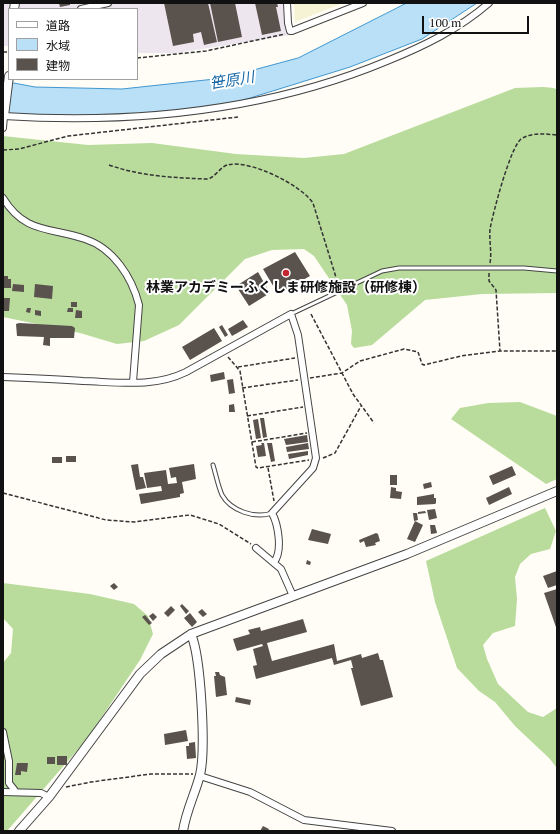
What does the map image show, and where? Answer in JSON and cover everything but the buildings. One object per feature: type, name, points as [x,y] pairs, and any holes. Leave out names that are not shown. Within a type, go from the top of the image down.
[{"type":"street","points":[[86,8],[108,3]]},
{"type":"street","points":[[287,3],[290,31],[363,3]]},
{"type":"street","points":[[4,114],[91,118],[130,116],[230,106],[274,97],[314,87],[367,69],[413,50],[469,20],[490,3]]},
{"type":"street","points":[[3,128],[8,80]]},
{"type":"street","points":[[3,198],[17,217],[34,227],[84,239],[96,244],[107,250],[121,266],[136,293],[139,305],[134,382]]},
{"type":"street","points":[[3,377],[134,382],[146,382],[175,377],[291,314],[296,326],[316,459],[310,471],[273,511],[278,547],[278,556],[274,562]]},
{"type":"street","points":[[19,831],[49,797],[140,674],[161,654],[191,634],[407,554],[557,491]]},
{"type":"street","points":[[256,548],[274,562],[283,572],[293,596]]},
{"type":"street","points":[[184,831],[187,809],[200,776],[202,743],[200,692],[195,649],[191,634]]},
{"type":"street","points":[[3,732],[9,761],[9,783],[16,792]]},
{"type":"street","points":[[200,776],[250,792],[304,820],[392,831]]},
{"type":"street","points":[[3,792],[43,793],[49,797]]},
{"type":"lane","points":[[291,314],[382,271],[400,268],[490,268],[557,271]]},
{"type":"lane","points":[[213,465],[222,494],[233,507],[242,512],[257,515],[273,511]]},
{"type":"path","points":[[138,58],[227,48],[292,31]]},
{"type":"path","points":[[3,150],[19,149],[68,136],[238,117]]},
{"type":"path","points":[[500,351],[496,290],[489,281],[490,229],[505,174],[515,146],[520,140],[529,135],[542,134],[557,136]]},
{"type":"path","points":[[109,165],[122,170],[149,174],[211,179],[225,166],[240,165],[268,173],[298,188],[304,192],[313,203],[341,291]]},
{"type":"path","points":[[311,314],[361,406],[374,423]]},
{"type":"path","points":[[242,388],[342,373],[360,361],[404,349],[418,352],[422,364],[424,365],[461,356],[500,351],[557,351]]},
{"type":"path","points":[[222,351],[238,367],[256,467],[258,468],[329,457],[335,453],[361,406]]},
{"type":"path","points":[[238,367],[301,357]]},
{"type":"path","points":[[247,416],[309,406]]},
{"type":"path","points":[[252,442],[313,432]]},
{"type":"path","points":[[268,467],[273,511]]},
{"type":"path","points":[[3,493],[106,520],[134,522],[176,515],[195,516],[219,524],[256,548]]},
{"type":"path","points":[[58,785],[67,787],[91,782],[164,773],[194,774],[200,776]]},
{"type":"shaded area","points":[[3,3],[287,3],[291,35],[177,53],[138,53],[138,8],[8,8],[8,46],[3,46]]},
{"type":"shaded area","points":[[294,3],[343,3],[295,22]]},
{"type":"green space","points":[[515,88],[554,88],[557,90],[557,293],[482,294],[425,300],[372,345],[354,348],[351,344],[352,331],[347,305],[314,256],[304,249],[272,250],[245,259],[179,325],[144,341],[117,344],[80,333],[3,317],[3,136],[88,145],[152,143],[236,154],[304,158],[344,154]]},
{"type":"green space","points":[[520,402],[557,416],[557,479],[546,484],[451,419],[460,408],[488,403]]},
{"type":"green space","points":[[545,508],[556,531],[550,549],[531,554],[520,564],[515,577],[517,599],[515,626],[493,633],[483,645],[487,659],[498,684],[528,712],[543,717],[557,708],[557,768],[549,758],[515,726],[495,702],[479,691],[457,668],[435,602],[426,561]]},
{"type":"green space","points":[[3,583],[90,594],[134,604],[148,616],[153,634],[140,660],[87,739],[7,831],[3,831],[3,663],[11,653],[13,629],[3,618]]},
{"type":"water","name":"笹原川","points":[[407,3],[477,3],[422,39],[350,67],[234,103],[146,115],[35,119],[3,114],[3,81],[35,87],[122,89],[224,78],[298,58]]},
{"type":"place","name":"林業アカデミーふくしま研修施設（研修棟）","points":[[286,273]]}]
